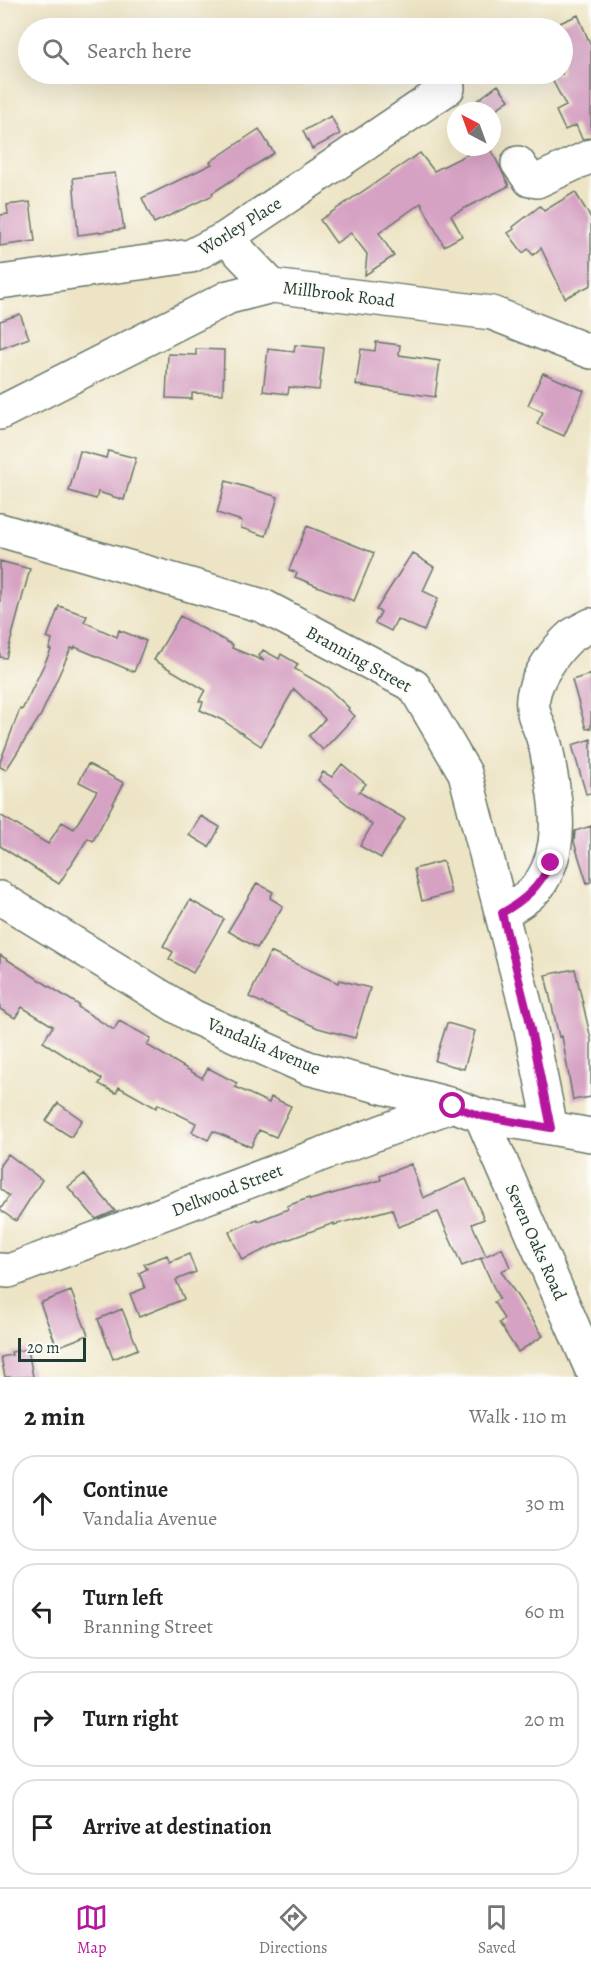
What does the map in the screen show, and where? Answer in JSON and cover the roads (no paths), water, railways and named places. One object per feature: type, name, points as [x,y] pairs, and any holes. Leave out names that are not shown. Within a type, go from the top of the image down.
[{"type":"street","name":"Worley Place","points":[[0,282],[192,256],[226,238],[448,88]]},
{"type":"street","points":[[518,163],[530,180],[537,181],[591,156]]},
{"type":"street","points":[[226,238],[272,286]]},
{"type":"street","name":"Millbrook Road","points":[[0,413],[229,297],[272,286],[492,313],[591,352]]},
{"type":"street","name":"Branning Street","points":[[0,530],[263,606],[414,686],[465,773],[528,1015],[551,1128]]},
{"type":"street","points":[[502,913],[520,903],[540,884],[551,863],[556,838],[556,802],[544,738],[533,715],[533,697],[554,655],[572,636],[591,625]]},
{"type":"street","name":"Vandalia Avenue","points":[[0,898],[194,1017],[308,1068],[467,1111],[591,1135]]},
{"type":"street","name":"Dellwood Street","points":[[0,1270],[9,1271],[467,1111]]},
{"type":"street","name":"Seven Oaks Road","points":[[467,1111],[591,1368]]}]
